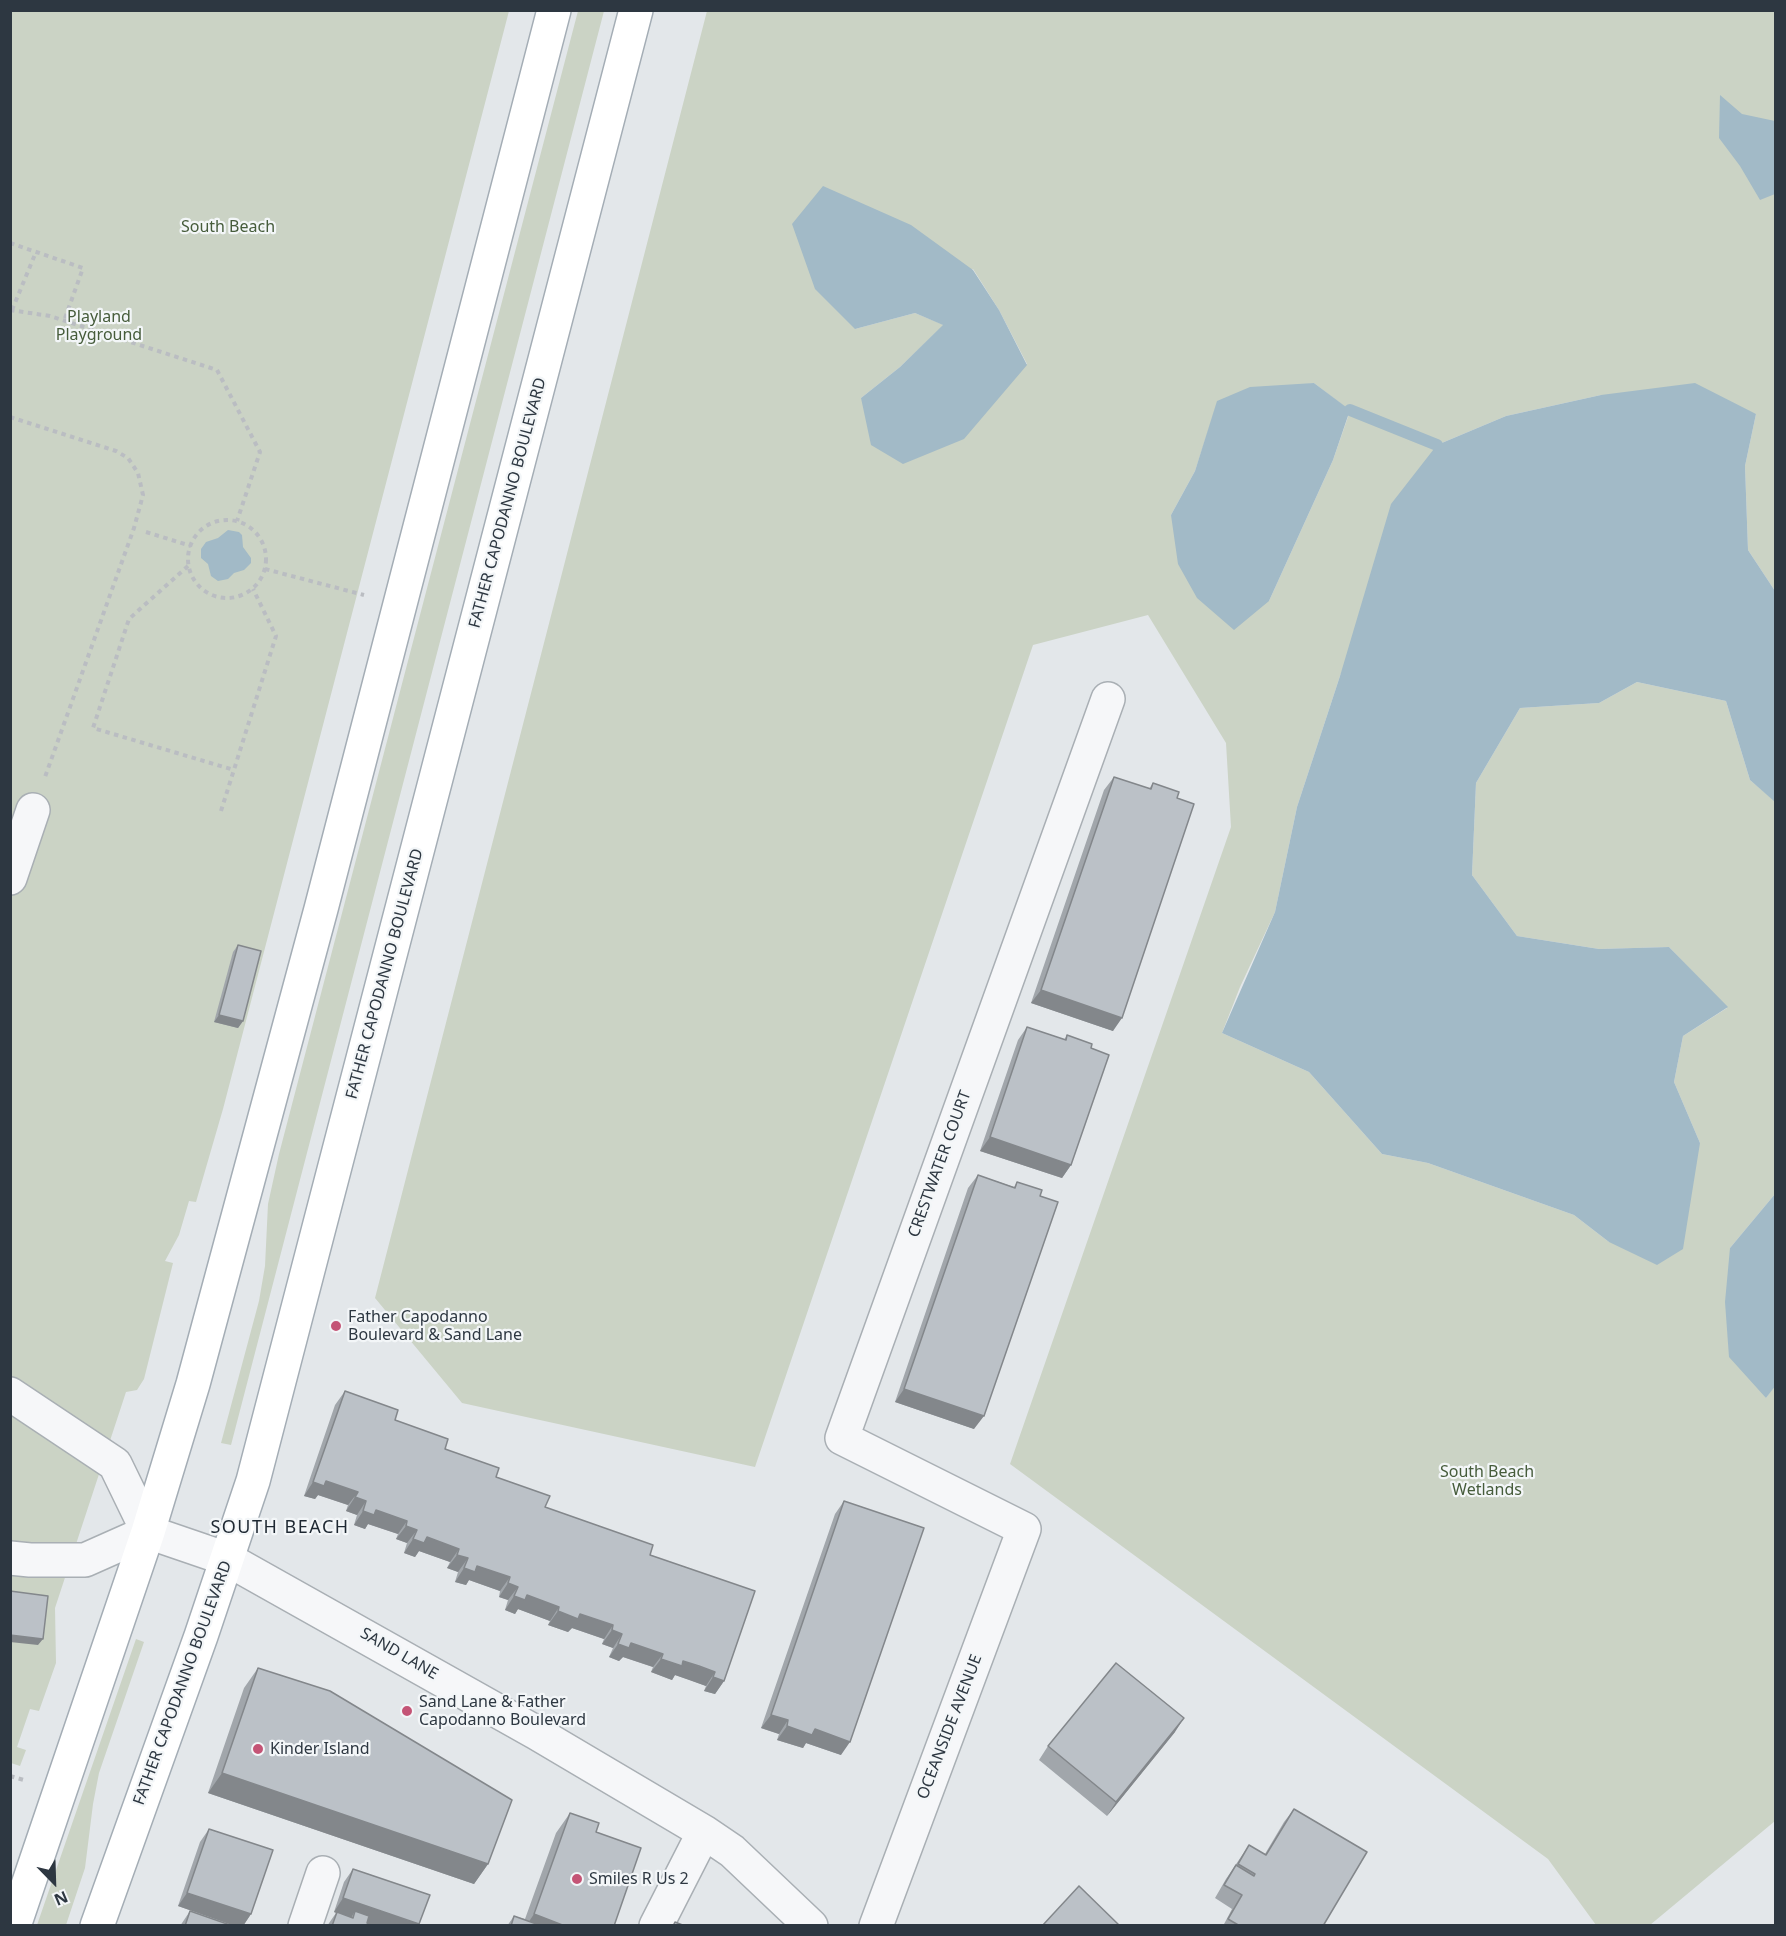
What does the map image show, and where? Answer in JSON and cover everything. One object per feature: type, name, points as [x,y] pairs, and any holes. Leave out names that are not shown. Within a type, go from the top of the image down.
[{"type":"main road","points":[[14,1926],[148,1532],[193,1384],[262,1129],[554,10]]},
{"type":"main road","name":"FATHER CAPODANNO BOULEVARD","points":[[97,1926],[228,1559],[253,1481],[636,10]]},
{"type":"street","name":"CRESTWATER COURT","points":[[1024,1529],[842,1438],[1108,699]]},
{"type":"street","points":[[10,878],[33,810]]},
{"type":"street","points":[[10,1394],[115,1464],[148,1532],[85,1560],[10,1558]]},
{"type":"street","name":"OCEANSIDE AVENUE","points":[[876,1926],[1024,1529]]},
{"type":"street","name":"SAND LANE","points":[[148,1532],[228,1559],[536,1732],[732,1851],[811,1926]]},
{"type":"street","points":[[656,1926],[704,1832]]},
{"type":"street","points":[[305,1926],[323,1873]]},
{"type":"path","points":[[10,243],[83,268],[64,321]]},
{"type":"path","points":[[36,252],[11,310],[50,316],[217,370],[260,452],[237,521]]},
{"type":"path","points":[[10,417],[116,451],[128,458],[141,483],[143,495],[134,528],[33,810]]},
{"type":"path","points":[[237,521],[249,526],[261,539],[267,556],[261,580],[253,589],[241,596],[227,598],[214,596],[202,589],[193,579],[188,566],[188,552],[191,546],[201,529],[213,522],[237,521]]},
{"type":"path","points":[[146,532],[191,546]]},
{"type":"path","points":[[188,566],[129,619],[93,728],[234,770]]},
{"type":"path","points":[[265,569],[364,595]]},
{"type":"path","points":[[221,811],[276,636],[253,589]]},
{"type":"path","points":[[10,1776],[24,1780]]},
{"type":"green space","name":"South Beach","points":[[11,11],[509,11],[223,1109],[196,1202],[189,1201],[179,1235],[165,1261],[173,1263],[144,1379],[137,1390],[126,1392],[55,1608],[56,1663],[39,1711],[30,1709],[17,1747],[26,1750],[20,1766],[11,1763]]},
{"type":"green space","points":[[578,11],[604,11],[231,1445],[221,1443],[259,1301],[265,1266],[268,1204],[279,1154]]},
{"type":"green space","name":"South Beach Wetlands","points":[[707,11],[1775,11],[1775,591],[1748,550],[1745,466],[1756,414],[1601,395],[1506,416],[1437,445],[1340,676],[1297,807],[1275,912],[1240,987],[1222,1033],[1309,1072],[1382,1154],[1428,1163],[1574,1215],[1609,1242],[1700,1143],[1674,1082],[1683,1036],[1727,1008],[1669,947],[1599,949],[1517,936],[1472,875],[1476,783],[1520,708],[1599,703],[1637,682],[1726,701],[1750,780],[1776,802],[1775,1194],[1730,1248],[1766,1398],[1775,1385],[1775,1821],[1650,1925],[1596,1925],[1548,1859],[1010,1464],[1231,827],[1226,743],[1148,615],[1033,645],[755,1467],[462,1403],[375,1298]],"holes":[[[973,269],[999,310],[1027,364],[861,398],[900,367],[944,325],[915,313],[855,329]],[[1314,383],[1350,411],[1333,460],[1269,601],[1171,515],[1195,471],[1218,401]]]},
{"type":"green space","points":[[136,1639],[144,1642],[99,1773],[85,1868],[66,1925],[37,1925]]},
{"type":"water","points":[[1720,95],[1742,114],[1775,121],[1775,194],[1760,200],[1740,166],[1719,138]]},
{"type":"water","points":[[823,186],[911,225],[973,270],[999,310],[1027,365],[964,439],[903,464],[871,445],[861,398],[900,367],[943,325],[915,313],[855,329],[815,289],[792,224]]},
{"type":"water","points":[[1314,383],[1350,410],[1333,460],[1269,601],[1234,630],[1197,598],[1178,564],[1171,515],[1195,471],[1217,401],[1250,387]]},
{"type":"water","points":[[1695,383],[1756,414],[1745,466],[1748,550],[1775,591],[1775,802],[1750,780],[1726,701],[1637,682],[1599,703],[1520,708],[1476,783],[1472,875],[1517,936],[1599,949],[1669,947],[1728,1007],[1683,1036],[1674,1082],[1700,1143],[1683,1249],[1657,1265],[1609,1242],[1574,1215],[1428,1163],[1382,1154],[1309,1072],[1222,1033],[1275,912],[1297,807],[1340,676],[1391,504],[1437,445],[1506,416],[1601,395]]},
{"type":"water","points":[[228,530],[239,532],[242,535],[243,547],[251,558],[251,563],[228,579],[218,581],[211,576],[208,564],[201,558],[201,549],[206,542],[218,538]]},
{"type":"water","points":[[1775,1194],[1776,1385],[1766,1398],[1729,1357],[1725,1302],[1730,1248]]},
{"type":"building","points":[[1114,777],[1151,789],[1153,783],[1179,792],[1177,798],[1194,804],[1122,1018],[1041,990]]},
{"type":"building","points":[[238,945],[261,951],[243,1021],[219,1015]]},
{"type":"building","points":[[1027,1027],[1066,1040],[1067,1035],[1092,1044],[1091,1048],[1109,1055],[1071,1165],[990,1137]]},
{"type":"building","points":[[978,1175],[1015,1188],[1017,1182],[1042,1190],[1040,1196],[1058,1202],[984,1416],[904,1389]]},
{"type":"building","points":[[345,1391],[398,1410],[395,1420],[448,1439],[445,1449],[499,1468],[496,1477],[550,1496],[545,1507],[653,1545],[650,1555],[755,1591],[724,1681],[713,1677],[715,1672],[699,1666],[683,1661],[682,1666],[661,1659],[663,1654],[631,1643],[629,1648],[618,1644],[622,1634],[612,1630],[613,1625],[580,1614],[578,1619],[558,1611],[559,1607],[527,1595],[525,1600],[514,1596],[518,1587],[508,1583],[510,1577],[477,1566],[475,1572],[464,1568],[468,1558],[457,1555],[459,1549],[427,1537],[424,1543],[413,1539],[417,1530],[406,1526],[407,1521],[376,1510],[374,1515],[363,1511],[366,1501],[355,1497],[358,1492],[326,1481],[324,1486],[313,1482]]},
{"type":"building","points":[[844,1501],[924,1528],[850,1742],[815,1729],[812,1735],[787,1726],[788,1720],[771,1715]]},
{"type":"building","points":[[10,1591],[48,1596],[43,1639],[10,1635]]},
{"type":"building","points":[[1116,1663],[1184,1718],[1116,1802],[1048,1746]]},
{"type":"building","points":[[258,1668],[330,1691],[512,1800],[488,1864],[222,1773]]},
{"type":"building","points":[[1294,1809],[1367,1852],[1323,1926],[1240,1926],[1228,1919],[1242,1895],[1224,1885],[1236,1865],[1254,1876],[1255,1874],[1238,1864],[1249,1845],[1266,1855]]},
{"type":"building","points":[[570,1813],[599,1823],[596,1832],[641,1848],[614,1926],[565,1926],[534,1914]]},
{"type":"building","points":[[209,1829],[273,1850],[251,1914],[187,1893]]},
{"type":"building","points":[[353,1869],[430,1895],[419,1924],[343,1898]]},
{"type":"building","points":[[1079,1886],[1120,1926],[1042,1926]]},
{"type":"building","points":[[190,1911],[233,1926],[185,1926]]},
{"type":"building","points":[[355,1911],[369,1916],[367,1923],[374,1926],[332,1926],[337,1912],[353,1918]]},
{"type":"building","points":[[514,1916],[542,1926],[511,1926]]},
{"type":"building","points":[[675,1922],[685,1926],[673,1926]]},
{"type":"waterway","points":[[1350,410],[1437,445]]},
{"type":"place","name":"Father Capodanno Boulevard & Sand Lane","points":[[336,1326]]},
{"type":"place","name":"Sand Lane & Father Capodanno Boulevard","points":[[407,1711]]},
{"type":"place","name":"Kinder Island","points":[[258,1749]]},
{"type":"place","name":"Smiles R Us 2","points":[[577,1879]]},
{"type":"district","name":"SOUTH BEACH","points":[[280,1528]]},
{"type":"park label","name":"Playland Playground","points":[[99,326]]}]
